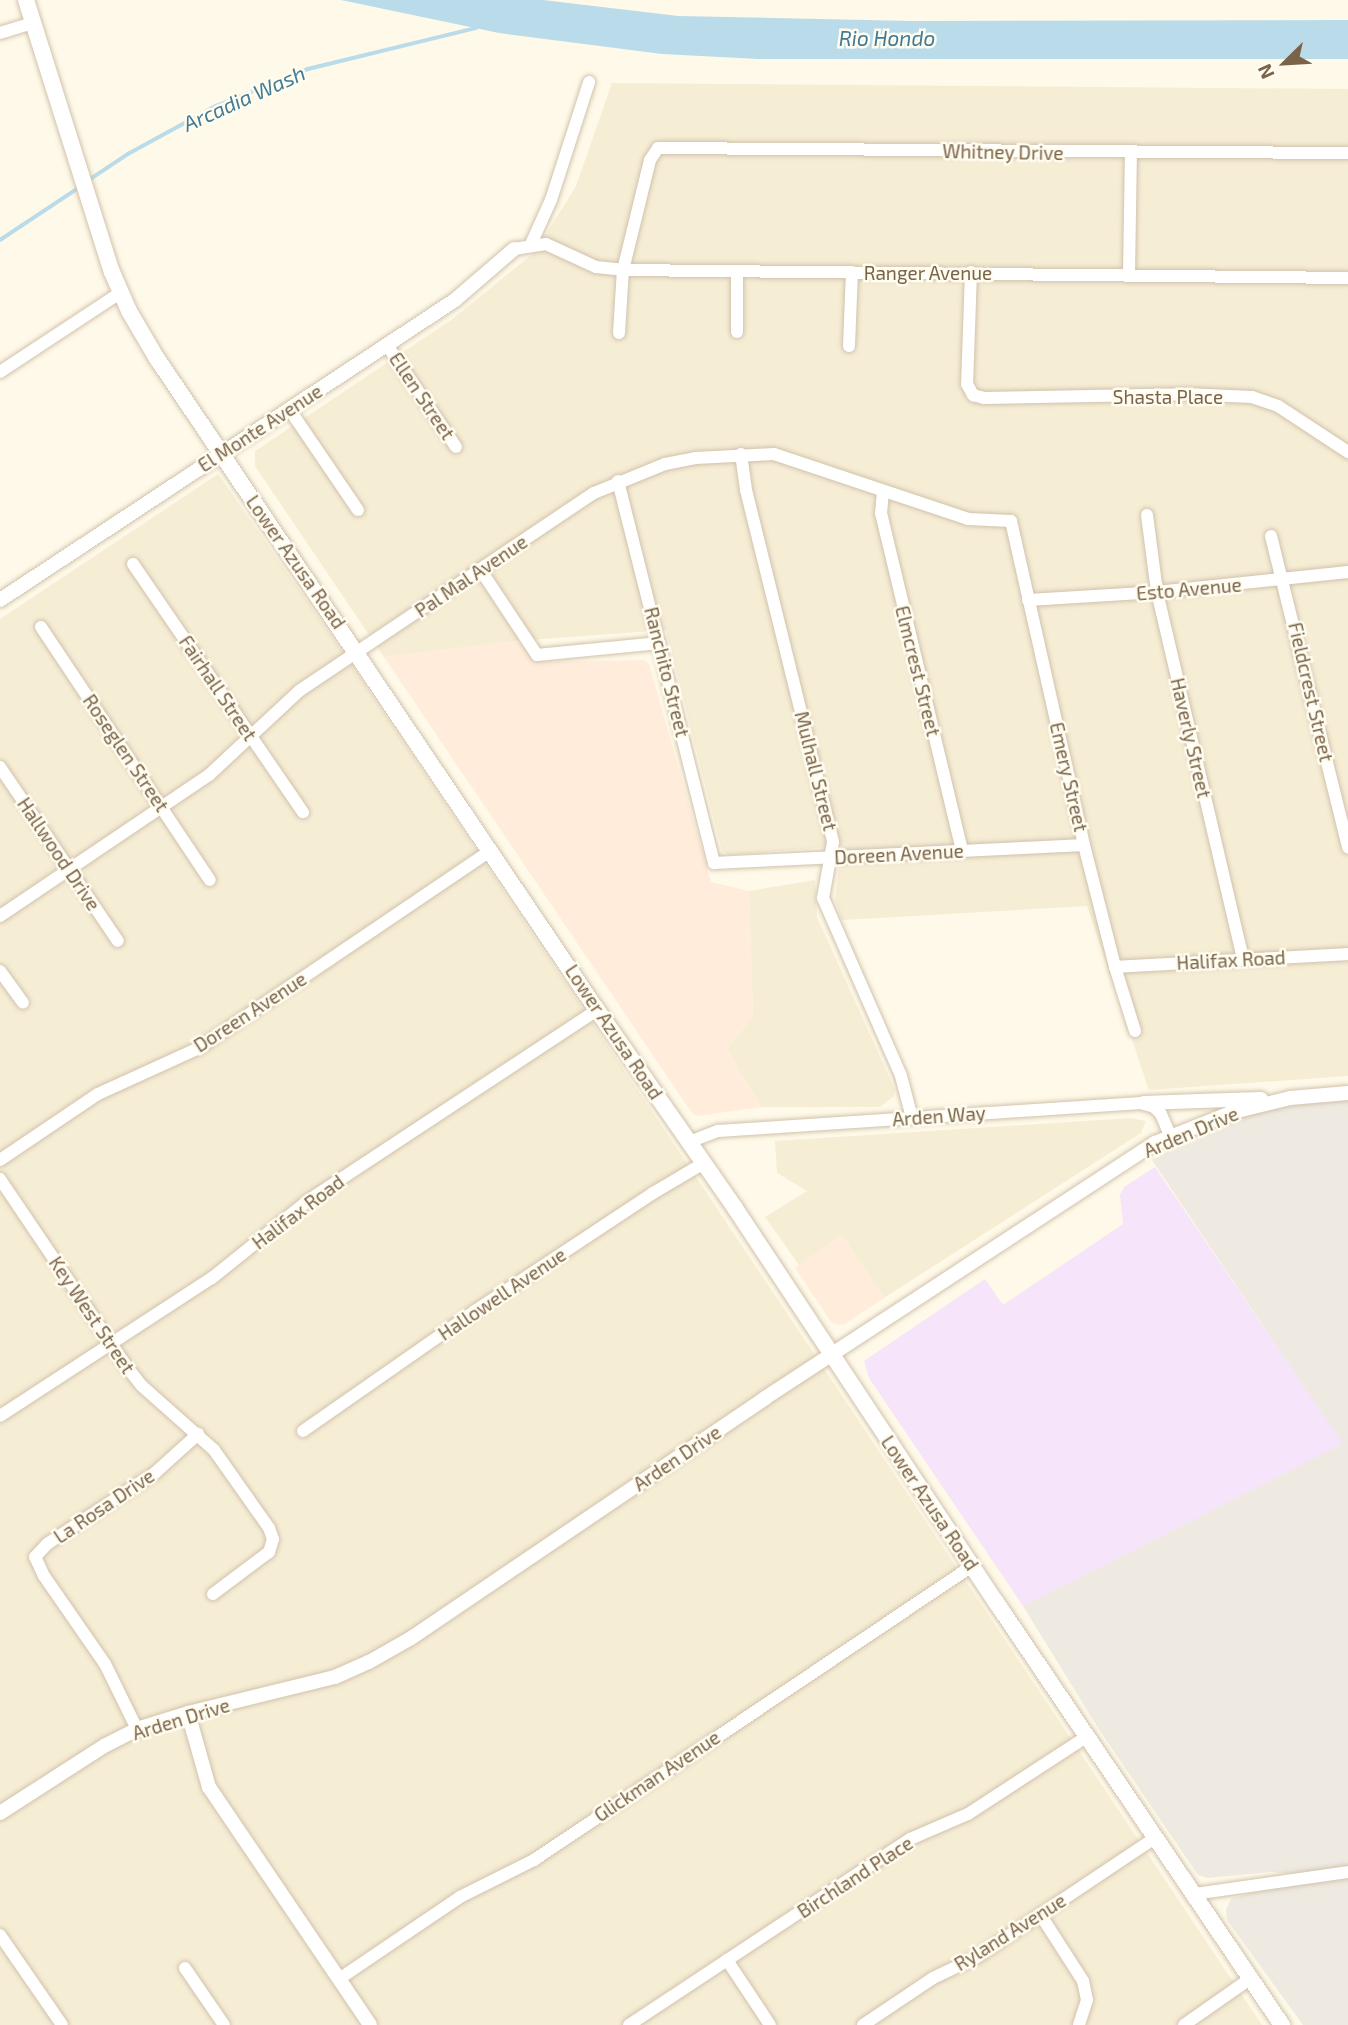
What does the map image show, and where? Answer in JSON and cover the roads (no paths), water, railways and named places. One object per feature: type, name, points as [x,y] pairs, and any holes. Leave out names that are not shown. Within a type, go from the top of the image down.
[{"type":"main road","name":"Lower Azusa Road","points":[[26,0],[120,293],[156,357],[358,651],[597,1010],[704,1163],[1086,1737],[1282,2025]]},
{"type":"street","points":[[0,33],[33,23]]},
{"type":"street","points":[[514,249],[531,244],[551,200],[589,82]]},
{"type":"street","name":"Whitney Drive","points":[[623,270],[650,160],[659,148],[1131,154],[1348,153]]},
{"type":"street","points":[[1129,275],[1131,154]]},
{"type":"street","name":"Ranger Avenue","points":[[531,244],[546,244],[596,267],[623,270],[1348,278]]},
{"type":"street","name":"El Monte Avenue","points":[[0,600],[456,300],[514,249]]},
{"type":"street","points":[[619,333],[623,270]]},
{"type":"street","points":[[737,271],[737,332]]},
{"type":"street","points":[[849,346],[852,272]]},
{"type":"street","name":"Shasta Place","points":[[971,272],[967,384],[973,395],[984,398],[1185,394],[1252,397],[1278,406],[1348,452]]},
{"type":"street","points":[[0,372],[120,293]]},
{"type":"street","name":"Ellen Street","points":[[387,345],[456,447]]},
{"type":"street","points":[[290,410],[358,510]]},
{"type":"street","name":"Pal Mal Avenue","points":[[0,916],[209,775],[299,691],[594,493],[618,481],[665,464],[741,454],[774,454],[968,519],[1011,521]]},
{"type":"street","name":"Mulhall Street","points":[[741,454],[746,490],[833,842],[823,898],[901,1076],[912,1118]]},
{"type":"street","name":"Ranchito Street","points":[[618,481],[714,863]]},
{"type":"street","name":"Elmcrest Street","points":[[883,491],[881,513],[962,850]]},
{"type":"street","name":"Haverly Street","points":[[1147,515],[1157,593],[1242,960]]},
{"type":"street","name":"Emery Street","points":[[1011,521],[1084,845],[1115,967],[1135,1031]]},
{"type":"street","name":"Fieldcrest Street","points":[[1271,536],[1348,848]]},
{"type":"street","name":"Fairhall Street","points":[[134,564],[303,812]]},
{"type":"street","points":[[480,569],[537,655],[659,642]]},
{"type":"street","name":"Esto Avenue","points":[[1028,600],[1157,593],[1348,572]]},
{"type":"street","name":"Roseglen Street","points":[[41,627],[210,880]]},
{"type":"street","name":"Hallwood Drive","points":[[0,767],[118,941]]},
{"type":"street","name":"Doreen Avenue","points":[[714,863],[1084,845]]},
{"type":"street","name":"Doreen Avenue","points":[[0,1160],[98,1094],[199,1048],[491,850]]},
{"type":"street","name":"Halifax Road","points":[[1115,967],[1348,954]]},
{"type":"street","points":[[0,971],[23,1003]]},
{"type":"street","name":"Halifax Road","points":[[0,1416],[212,1278],[309,1200],[597,1010]]},
{"type":"street","name":"Arden Drive","points":[[0,1813],[104,1746],[137,1729],[188,1713],[335,1677],[369,1662],[411,1638],[765,1398],[1144,1151],[1233,1112],[1290,1098],[1348,1093]]},
{"type":"street","points":[[1144,1104],[1290,1098]]},
{"type":"street","points":[[1144,1104],[1161,1114],[1171,1138]]},
{"type":"street","name":"Arden Way","points":[[689,1142],[719,1131],[1144,1104]]},
{"type":"street","name":"Hallowell Avenue","points":[[303,1431],[475,1311],[653,1193],[704,1163]]},
{"type":"street","name":"Key West Street","points":[[0,1179],[142,1387],[198,1434],[230,1472],[269,1528],[273,1539],[269,1552],[213,1594]]},
{"type":"street","name":"La Rosa Drive","points":[[137,1729],[105,1664],[44,1576],[35,1557],[47,1544],[156,1472],[198,1434]]},
{"type":"street","name":"Glickman Avenue","points":[[339,1979],[460,1897],[534,1860],[972,1566]]},
{"type":"street","points":[[188,1713],[209,1787],[370,2025]]},
{"type":"street","name":"Birchland Place","points":[[629,2025],[910,1839],[968,1814],[1086,1737]]},
{"type":"street","name":"Ryland Avenue","points":[[863,2025],[933,1978],[977,1957],[1156,1838]]},
{"type":"street","points":[[1194,1894],[1348,1872]]},
{"type":"street","points":[[1040,1914],[1083,1980],[1087,2000],[1079,2025]]},
{"type":"street","points":[[0,1936],[62,2025]]},
{"type":"street","points":[[727,1960],[771,2025]]},
{"type":"street","points":[[186,1968],[224,2025]]},
{"type":"street","points":[[1184,2025],[1251,1978]]},
{"type":"water","name":"Rio Hondo","points":[[341,0],[543,0],[678,16],[911,21],[1348,20],[1348,59],[759,59],[662,54],[499,33]]},
{"type":"waterway","name":"Arcadia Wash","points":[[89,180],[128,154],[216,106],[308,69],[476,28]]},
{"type":"waterway","name":"Arcadia Wash","points":[[0,240],[80,187]]}]
